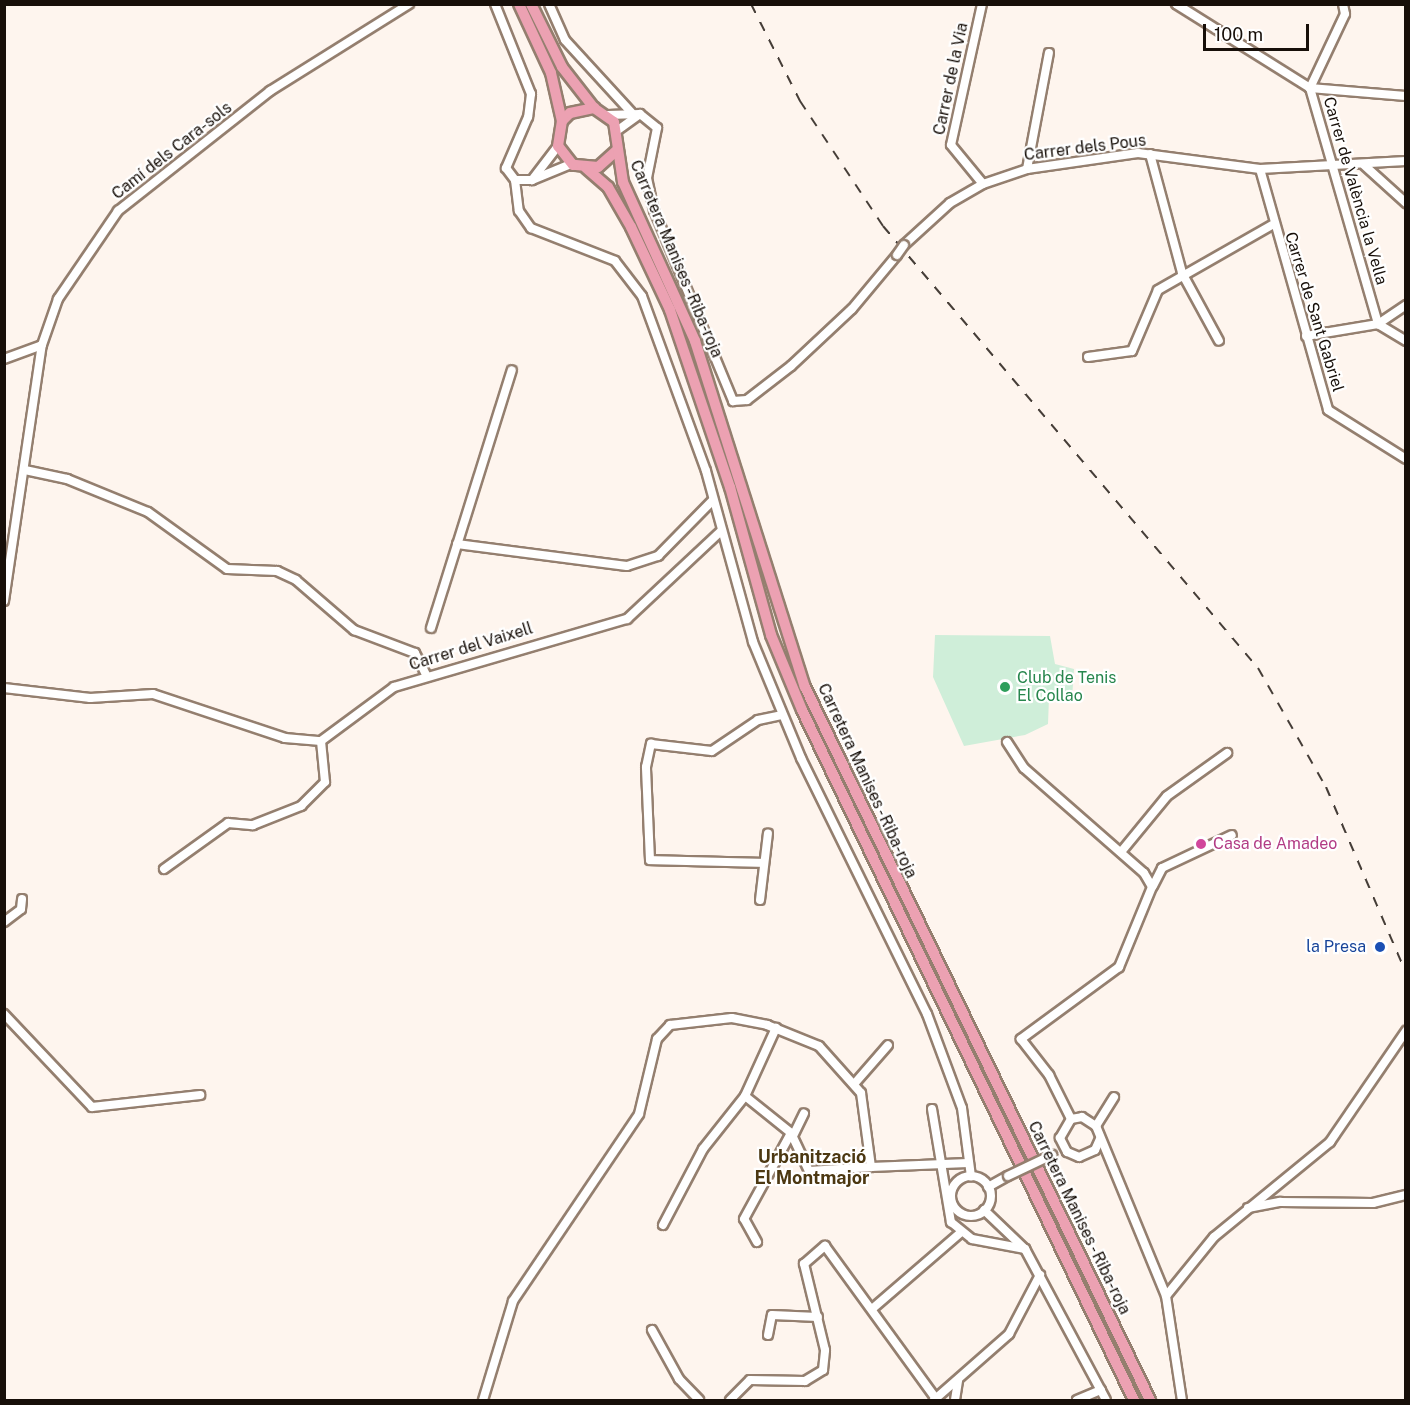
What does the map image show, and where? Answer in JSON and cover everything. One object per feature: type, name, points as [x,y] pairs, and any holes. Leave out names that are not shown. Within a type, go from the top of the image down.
[{"type":"main road","points":[[519,4],[551,73],[562,121],[558,146],[571,164],[586,168],[603,164],[616,151],[618,130],[608,115],[594,108],[561,67],[531,4]]},
{"type":"main road","points":[[562,121],[570,112],[594,108]]},
{"type":"main road","name":"Carretera Manises - Riba-roja","points":[[616,151],[623,182],[675,292],[718,404],[774,600],[805,687],[1150,1401]]},
{"type":"main road","name":"Carretera Manises - Riba-roja","points":[[586,168],[614,197],[670,310],[730,487],[771,635],[802,710],[1134,1401]]},
{"type":"street","name":"Camí dels Cara-sols","points":[[4,601],[42,345],[58,298],[118,211],[270,92],[409,4]]},
{"type":"street","points":[[495,4],[531,94],[528,117],[505,160],[515,180],[519,211],[531,228],[597,251],[630,275],[650,311],[713,500],[746,620],[782,714],[927,1014],[962,1108],[971,1176],[988,1186]]},
{"type":"street","points":[[549,4],[565,40],[636,113]]},
{"type":"street","name":"Carrer de la Via","points":[[982,4],[951,145],[983,184]]},
{"type":"street","points":[[1176,4],[1310,88],[1406,96]]},
{"type":"street","name":"Carrer de València la Vella","points":[[1343,4],[1345,14],[1310,88],[1378,324]]},
{"type":"street","points":[[1027,169],[1049,53]]},
{"type":"street","points":[[608,115],[636,113]]},
{"type":"street","points":[[618,130],[636,113]]},
{"type":"street","name":"Carrer dels Pous","points":[[636,113],[657,128],[647,178],[654,210],[734,401],[747,400],[791,366],[845,316],[904,245],[950,203],[983,184],[1027,169],[1150,154],[1260,169],[1406,161]]},
{"type":"street","points":[[532,180],[558,146]]},
{"type":"street","points":[[1150,154],[1182,273],[1219,340]]},
{"type":"street","points":[[515,180],[532,180],[571,164]]},
{"type":"street","points":[[1364,165],[1406,203]]},
{"type":"street","name":"Carrer de Sant Gabriel","points":[[1260,169],[1272,225],[1328,410],[1406,459]]},
{"type":"street","points":[[1088,357],[1132,351],[1158,290],[1182,273],[1272,225]]},
{"type":"street","points":[[1306,336],[1378,324],[1406,305]]},
{"type":"street","points":[[1378,324],[1406,342]]},
{"type":"street","points":[[4,359],[42,345]]},
{"type":"street","points":[[430,628],[512,370]]},
{"type":"street","points":[[25,470],[67,479],[148,512],[227,569],[277,571],[296,580],[354,630],[415,653],[426,675]]},
{"type":"street","points":[[457,544],[627,566],[658,556],[713,500]]},
{"type":"street","name":"Carrer del Vaixell","points":[[321,741],[358,708],[426,675],[627,619],[721,531]]},
{"type":"street","points":[[4,688],[90,698],[153,694],[285,738],[321,741],[325,782],[301,807],[253,825],[228,823],[164,868]]},
{"type":"street","points":[[763,862],[650,860],[646,767],[651,744],[712,751],[758,720],[782,714]]},
{"type":"street","points":[[1006,742],[1053,796],[1120,852],[1152,887]]},
{"type":"street","points":[[1120,852],[1167,796],[1227,753]]},
{"type":"street","points":[[760,900],[768,833]]},
{"type":"street","points":[[1071,1119],[1049,1075],[1021,1040],[1119,967],[1162,868],[1232,835]]},
{"type":"street","points":[[4,922],[21,909],[22,899]]},
{"type":"street","points":[[4,1014],[92,1107],[200,1095]]},
{"type":"street","points":[[483,1401],[513,1301],[593,1189],[642,1107],[663,1029],[732,1018],[776,1028],[819,1046],[855,1083],[871,1167]]},
{"type":"street","points":[[663,1225],[703,1149],[745,1096],[776,1028]]},
{"type":"street","points":[[1166,1296],[1192,1258],[1247,1208],[1330,1142],[1406,1031]]},
{"type":"street","points":[[855,1083],[888,1045]]},
{"type":"street","points":[[745,1096],[792,1135],[809,1171],[968,1163]]},
{"type":"street","points":[[1096,1126],[1114,1097]]},
{"type":"street","points":[[932,1109],[948,1214],[960,1233],[1025,1249]]},
{"type":"street","points":[[757,1242],[744,1219],[804,1113]]},
{"type":"street","points":[[1064,1149],[1060,1132],[1071,1119],[1082,1117],[1096,1126],[1166,1296],[1182,1401]]},
{"type":"street","points":[[988,1186],[1064,1149],[1087,1156],[1100,1139]]},
{"type":"street","points":[[971,1176],[953,1186],[951,1200],[965,1215],[984,1210]]},
{"type":"street","points":[[984,1210],[988,1186]]},
{"type":"street","points":[[1247,1208],[1280,1202],[1373,1203],[1406,1195]]},
{"type":"street","points":[[984,1210],[1025,1249],[1106,1401]]},
{"type":"street","points":[[872,1309],[960,1233]]},
{"type":"street","points":[[730,1401],[735,1389],[750,1380],[805,1381],[823,1371],[818,1317],[804,1264],[825,1246],[935,1400],[1009,1334],[1040,1275]]},
{"type":"street","points":[[768,1335],[772,1315],[818,1317]]},
{"type":"street","points":[[652,1330],[679,1380],[699,1401]]},
{"type":"street","points":[[955,1401],[958,1380]]},
{"type":"street","points":[[1077,1401],[1101,1390]]},
{"type":"green space","name":"Club de Tenis El Collao","points":[[935,635],[1050,636],[1055,664],[1074,669],[1072,699],[1049,698],[1048,724],[1025,735],[964,746],[933,677]]},
{"type":"railway","points":[[751,4],[800,101],[883,226],[1258,668],[1326,787],[1406,973]]},
{"type":"place","name":"Club de Tenis El Collao","points":[[1005,687]]},
{"type":"place","name":"Casa de Amadeo","points":[[1201,844]]},
{"type":"place","name":"la Presa","points":[[1380,947]]},
{"type":"district","name":"Urbanització El Montmajor","points":[[812,1168]]}]
